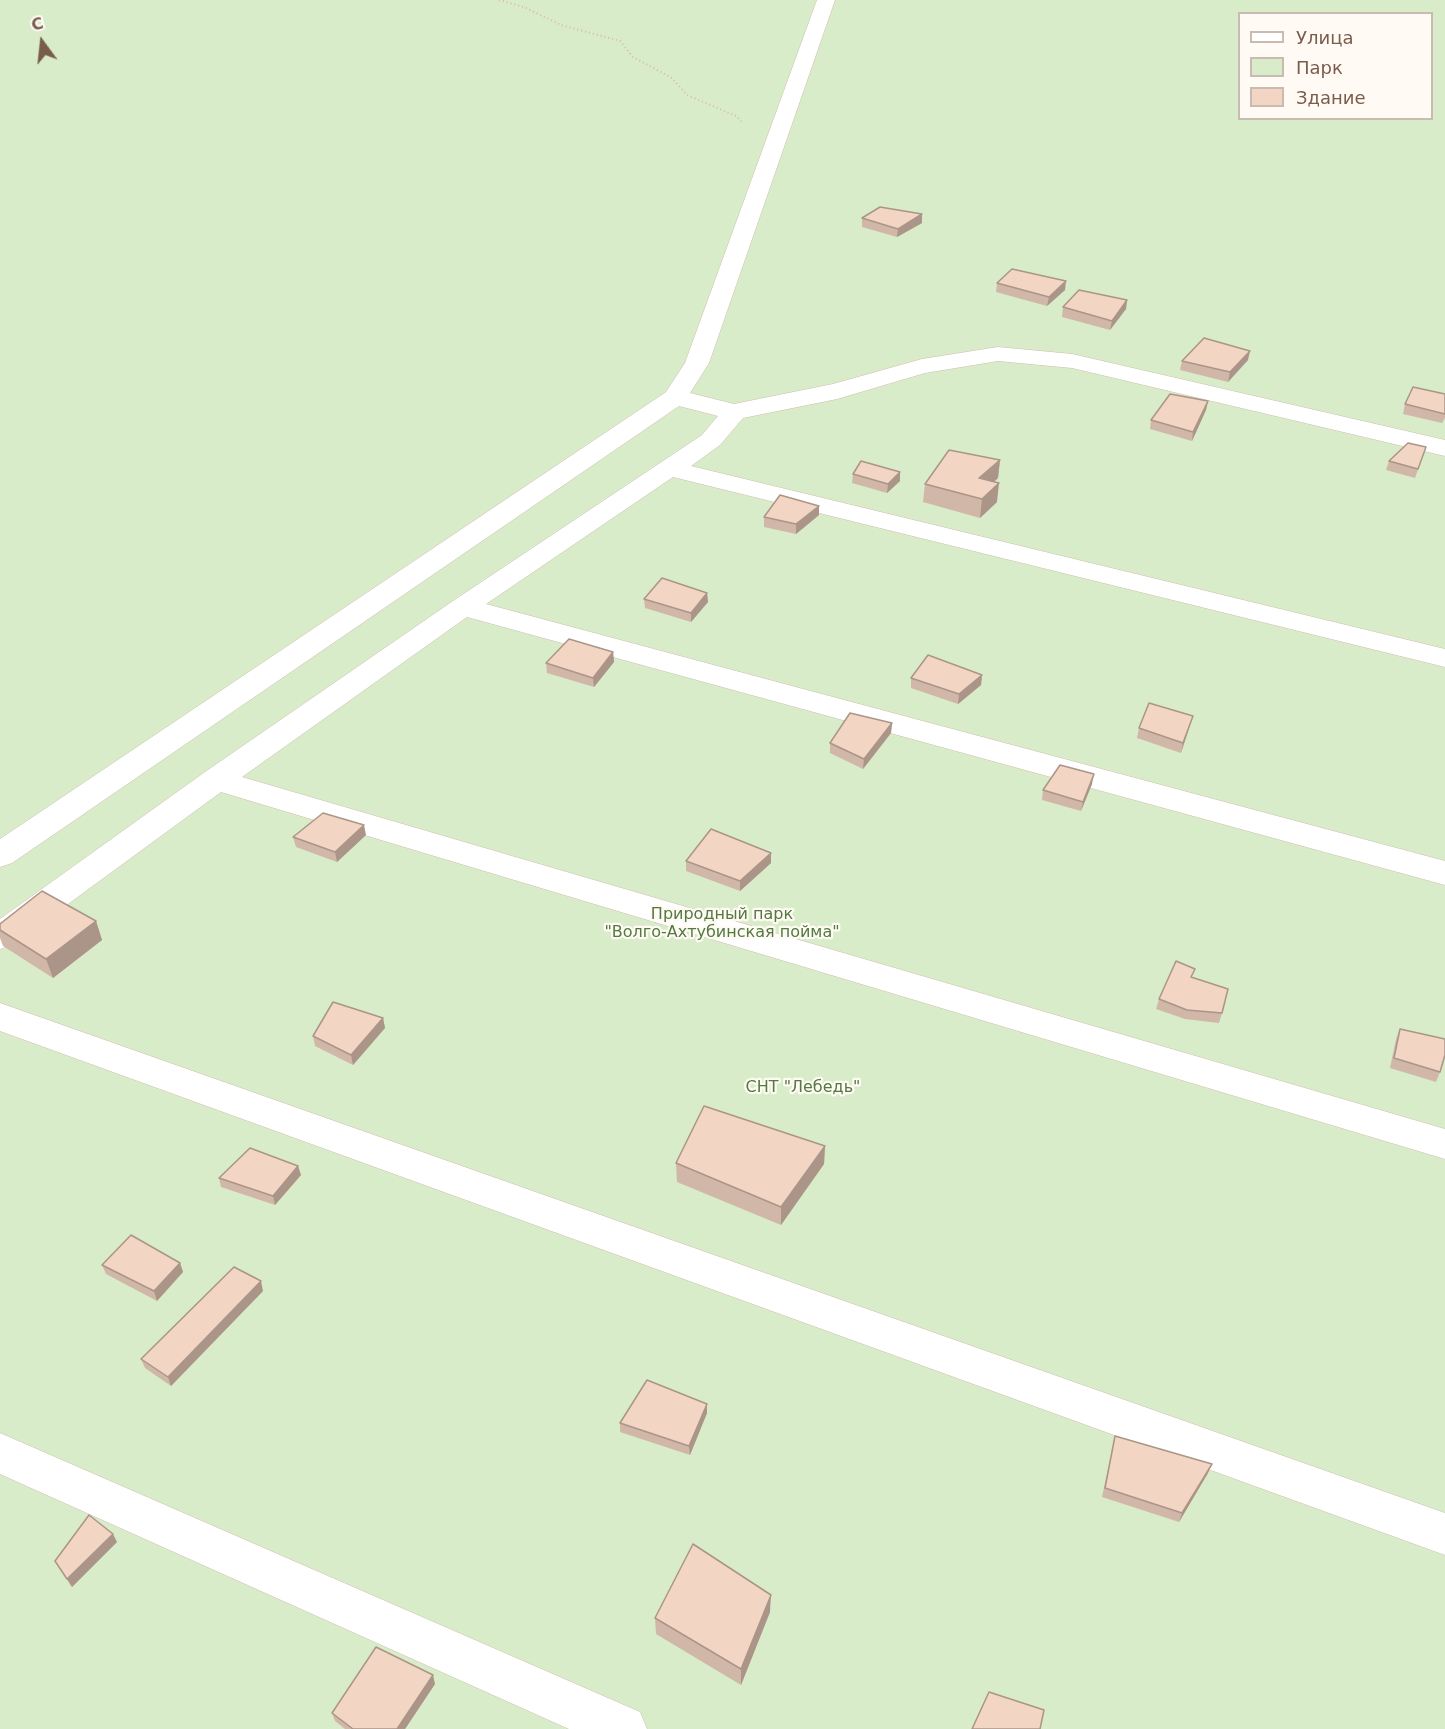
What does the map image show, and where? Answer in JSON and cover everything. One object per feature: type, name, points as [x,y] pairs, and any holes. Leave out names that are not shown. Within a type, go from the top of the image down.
[{"type":"street","points":[[0,855],[675,396],[697,363],[826,0]]},
{"type":"street","points":[[675,396],[734,412],[837,391],[922,366],[998,354],[1072,361],[1445,448]]},
{"type":"street","points":[[0,936],[216,780],[463,607],[711,440],[734,412]]},
{"type":"street","points":[[668,468],[1445,658]]},
{"type":"street","points":[[463,607],[1445,873]]},
{"type":"street","points":[[216,780],[1445,1144]]},
{"type":"street","points":[[0,1017],[1445,1534]]},
{"type":"street","points":[[0,1453],[623,1729]]},
{"type":"path","points":[[499,0],[524,7],[561,25],[620,41],[633,57],[672,78],[687,95],[736,116],[746,131],[772,154]]},
{"type":"green space","name":"СНТ \"Лебедь\"","points":[[0,0],[1445,0],[1445,1729],[0,1729]]},
{"type":"building","points":[[880,207],[922,214],[898,229],[862,218]]},
{"type":"building","points":[[1012,269],[1066,281],[1049,297],[997,283]]},
{"type":"building","points":[[1079,290],[1127,300],[1112,321],[1063,307]]},
{"type":"building","points":[[1204,338],[1250,351],[1230,372],[1182,361]]},
{"type":"building","points":[[1413,387],[1445,394],[1445,414],[1405,404]]},
{"type":"building","points":[[1170,394],[1208,401],[1193,432],[1151,420]]},
{"type":"building","points":[[1408,443],[1426,447],[1418,469],[1389,461]]},
{"type":"building","points":[[949,450],[1000,460],[979,478],[999,483],[982,499],[925,484]]},
{"type":"building","points":[[861,461],[900,472],[888,484],[853,474]]},
{"type":"building","points":[[780,495],[819,506],[796,524],[764,517]]},
{"type":"building","points":[[662,578],[707,593],[691,613],[644,599]]},
{"type":"building","points":[[569,639],[613,652],[593,678],[546,663]]},
{"type":"building","points":[[928,655],[982,675],[959,694],[911,678]]},
{"type":"building","points":[[1149,703],[1193,716],[1183,743],[1139,728]]},
{"type":"building","points":[[850,713],[892,723],[864,759],[830,743]]},
{"type":"building","points":[[1060,765],[1094,774],[1083,802],[1043,790]]},
{"type":"building","points":[[323,813],[364,825],[335,852],[293,837]]},
{"type":"building","points":[[711,829],[771,853],[740,881],[686,861]]},
{"type":"building","points":[[42,891],[96,921],[46,959],[0,930],[0,924]]},
{"type":"building","points":[[1176,961],[1195,969],[1191,977],[1228,989],[1222,1013],[1187,1010],[1159,999]]},
{"type":"building","points":[[333,1002],[383,1018],[351,1055],[313,1036]]},
{"type":"building","points":[[1400,1029],[1445,1039],[1445,1055],[1440,1072],[1394,1058]]},
{"type":"building","points":[[704,1106],[825,1146],[781,1207],[676,1163]]},
{"type":"building","points":[[250,1148],[298,1166],[273,1196],[219,1178]]},
{"type":"building","points":[[131,1235],[180,1263],[154,1291],[102,1265]]},
{"type":"building","points":[[234,1267],[261,1281],[168,1377],[141,1359]]},
{"type":"building","points":[[647,1380],[707,1404],[689,1446],[620,1423]]},
{"type":"building","points":[[1115,1436],[1212,1464],[1182,1513],[1105,1488]]},
{"type":"building","points":[[89,1515],[113,1534],[67,1579],[55,1561]]},
{"type":"building","points":[[693,1544],[771,1595],[741,1669],[655,1618]]},
{"type":"building","points":[[376,1647],[433,1675],[397,1729],[353,1729],[332,1713]]},
{"type":"building","points":[[989,1692],[1044,1710],[1040,1729],[972,1729]]},
{"type":"park label","name":"Природный парк \"Волго-Ахтубинская пойма\"","points":[[722,924]]}]
